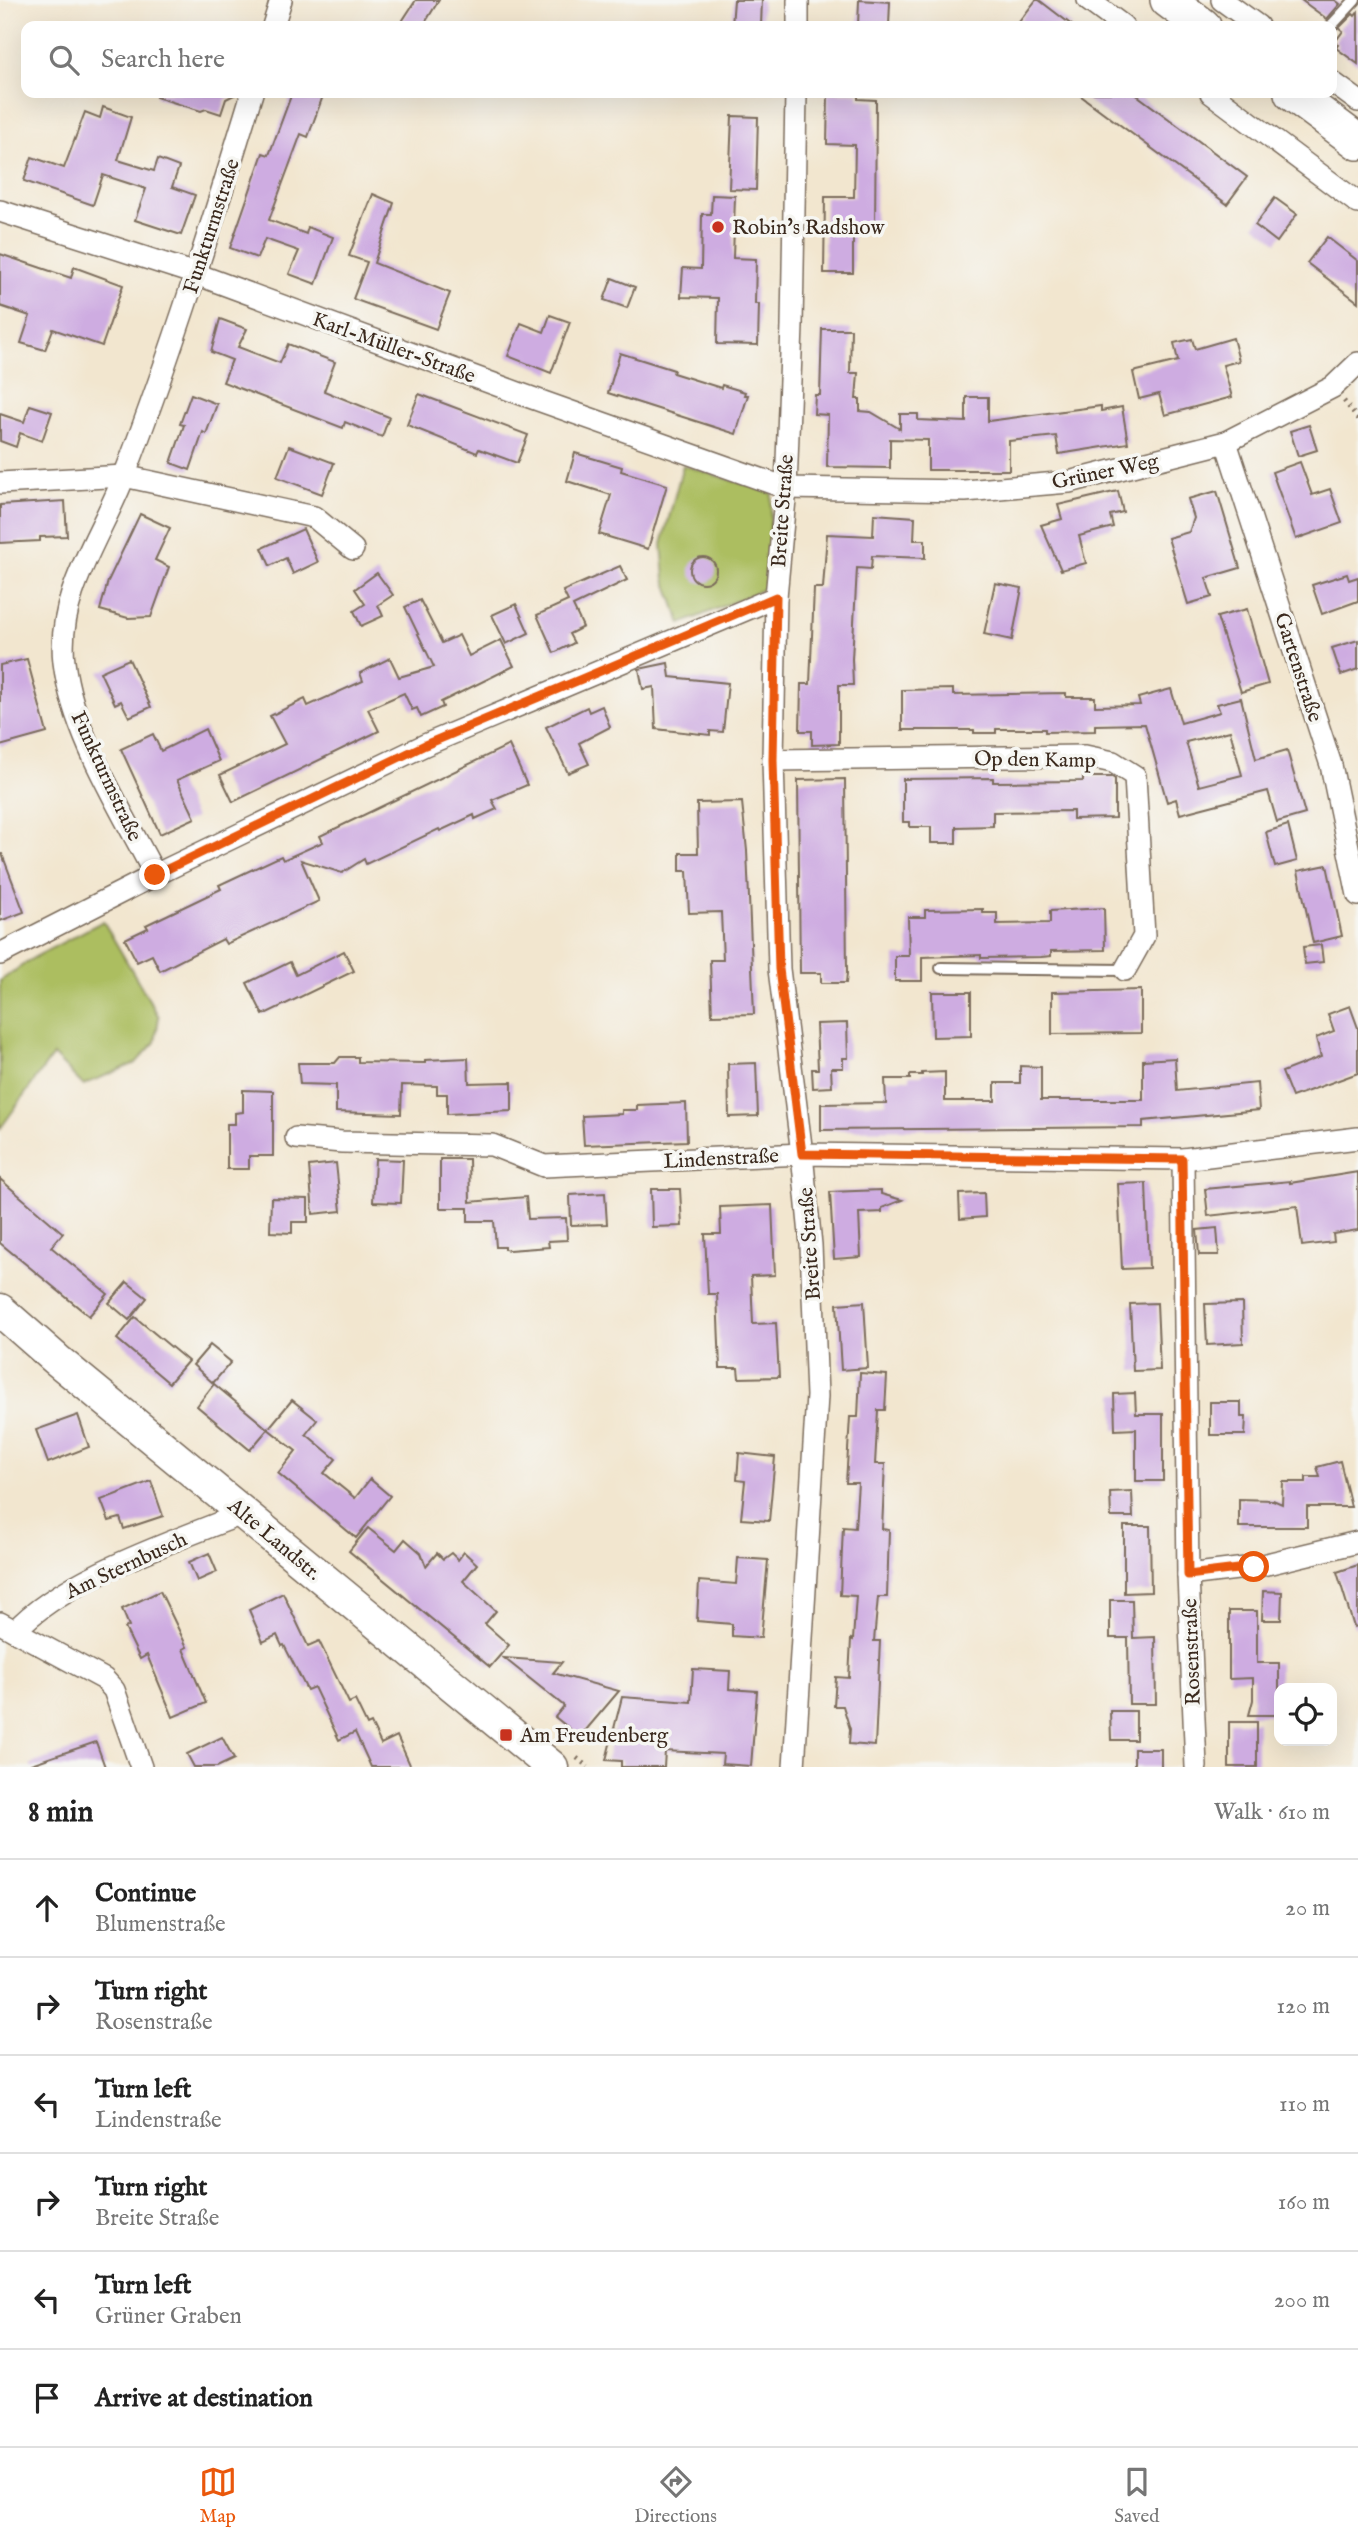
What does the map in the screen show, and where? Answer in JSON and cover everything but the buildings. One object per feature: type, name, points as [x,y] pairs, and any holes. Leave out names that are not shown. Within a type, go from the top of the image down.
[{"type":"main road","points":[[1168,0],[1196,21]]},
{"type":"main road","points":[[1299,98],[1358,142]]},
{"type":"street","points":[[275,21],[281,0]]},
{"type":"street","points":[[798,0],[798,21]]},
{"type":"street","points":[[1088,0],[1116,21]]},
{"type":"street","points":[[1222,0],[1251,21]]},
{"type":"street","points":[[1337,86],[1358,101]]},
{"type":"street","name":"Funkturmstraße","points":[[155,875],[88,745],[70,694],[64,662],[66,619],[75,584],[124,476],[196,274],[250,98]]},
{"type":"street","name":"Breite Straße","points":[[794,1767],[817,1396],[811,1245],[779,969],[773,760],[776,597],[786,488],[792,326],[796,98]]},
{"type":"street","points":[[1218,98],[1358,203]]},
{"type":"street","name":"Karl-Müller-Straße","points":[[0,211],[196,274],[786,488]]},
{"type":"street","name":"Grüner Weg","points":[[786,488],[965,491],[1069,482],[1226,442],[1333,387],[1358,363]]},
{"type":"street","name":"Gartenstraße","points":[[1226,442],[1331,765],[1358,895]]},
{"type":"street","points":[[0,483],[124,476],[314,517],[353,549]]},
{"type":"street","points":[[0,954],[155,875],[425,745],[776,597]]},
{"type":"street","name":"Op den Kamp","points":[[773,760],[1086,756],[1113,762],[1135,776],[1136,789],[1144,936],[1125,970]]},
{"type":"street","name":"Lindenstraße","points":[[296,1138],[342,1142],[492,1145],[544,1166],[802,1154],[1182,1159],[1358,1138]]},
{"type":"street","name":"Rosenstraße","points":[[1182,1159],[1188,1575],[1196,1767]]},
{"type":"street","name":"Alte Landstr.","points":[[0,1310],[57,1360],[552,1767]]},
{"type":"street","name":"Am Sternbusch","points":[[8,1627],[28,1617],[53,1598],[90,1580],[244,1513]]},
{"type":"street","points":[[1188,1575],[1254,1567],[1358,1542]]},
{"type":"street","name":"Am Sternbusch","points":[[8,1627],[104,1679],[114,1690],[141,1767]]},
{"type":"lane","points":[[1336,21],[1355,0]]},
{"type":"lane","points":[[941,968],[1125,970]]},
{"type":"green space","points":[[683,465],[772,493],[766,588],[681,624],[665,579],[662,544]]},
{"type":"green space","points":[[103,921],[159,1017],[155,1042],[136,1063],[83,1085],[53,1055],[0,1129],[0,981],[33,958]]},
{"type":"place","name":"Robin's Radshow","points":[[718,227]]},
{"type":"place","name":"Am Freudenberg","points":[[506,1735]]},
{"type":"route","points":[[155,875],[425,745],[776,597],[773,760],[779,969],[802,1154],[1182,1159],[1188,1575],[1254,1567]]}]
